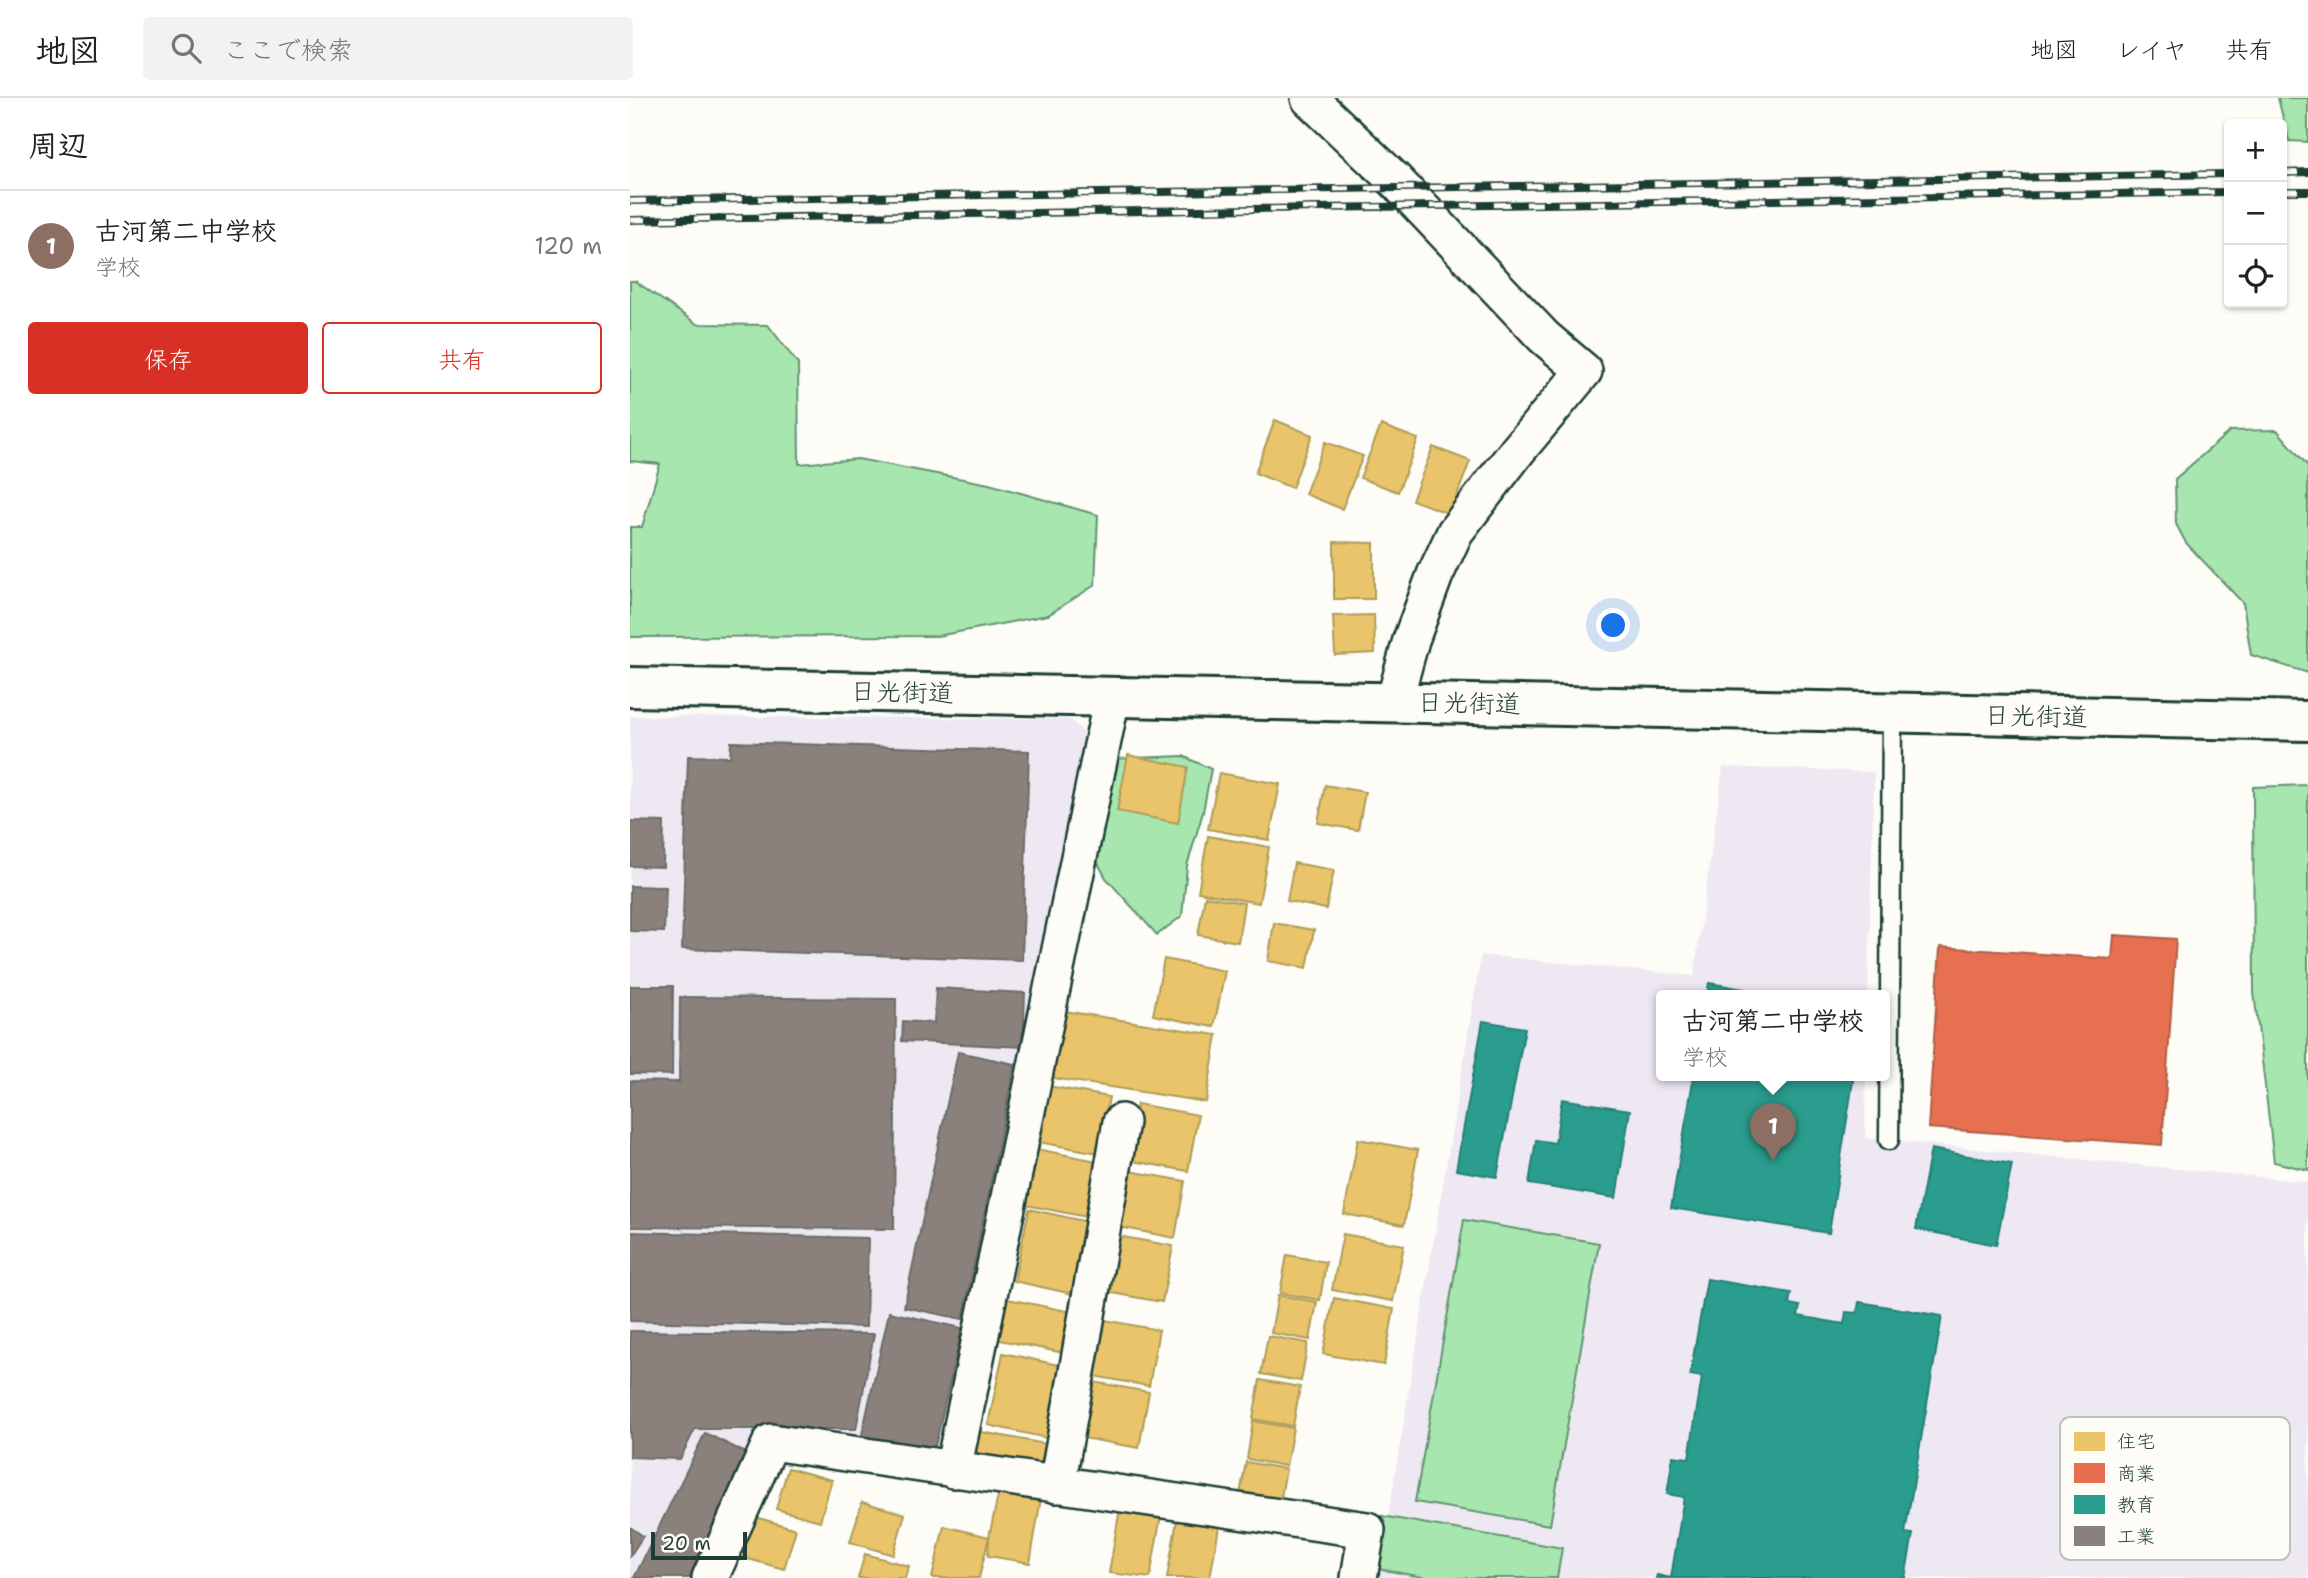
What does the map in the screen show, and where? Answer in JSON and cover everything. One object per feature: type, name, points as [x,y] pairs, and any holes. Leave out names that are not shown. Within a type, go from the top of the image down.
[{"type":"main road","name":"日光街道","points":[[630,687],[2308,721]]},
{"type":"street","points":[[1309,98],[1395,180],[1544,337],[1584,371],[1518,450],[1455,532],[1410,640],[1394,702]]},
{"type":"street","points":[[953,1470],[1112,696]]},
{"type":"street","points":[[1057,1485],[1121,1122]]},
{"type":"street","points":[[710,1578],[771,1442],[1367,1530],[1359,1578]]},
{"type":"lane","points":[[1890,998],[1892,713]]},
{"type":"lane","points":[[1889,1081],[1889,1140]]},
{"type":"shaded area","points":[[630,716],[1070,719],[1087,736],[939,1462],[766,1436],[702,1578],[630,1578]]},
{"type":"shaded area","points":[[1723,767],[1874,772],[1868,990],[1656,990],[1656,1081],[1866,1081],[1865,1138],[2308,1182],[2308,1578],[1378,1578],[1481,955],[1694,976]]},
{"type":"green space","points":[[2278,98],[2308,98],[2308,142],[2289,141],[2287,119],[2283,119]]},
{"type":"green space","points":[[630,281],[635,281],[697,324],[768,325],[798,364],[799,464],[858,459],[989,484],[1098,515],[1095,585],[1048,615],[937,636],[630,637],[630,527],[642,527],[660,464],[630,461]]},
{"type":"green space","points":[[2277,430],[2308,466],[2308,673],[2251,655],[2243,603],[2186,543],[2176,524],[2175,479],[2230,431]]},
{"type":"green space","points":[[1183,756],[1211,769],[1203,812],[1187,866],[1182,916],[1157,935],[1106,878],[1093,854],[1110,759]]},
{"type":"green space","points":[[2308,785],[2308,1170],[2274,1162],[2254,992],[2253,787]]},
{"type":"green space","points":[[1464,1220],[1599,1243],[1550,1525],[1415,1502]]},
{"type":"green space","points":[[1382,1516],[1562,1548],[1557,1578],[1428,1578],[1373,1568]]},
{"type":"building: 住宅","points":[[1275,420],[1312,435],[1292,488],[1255,473]]},
{"type":"building: 住宅","points":[[1381,425],[1418,439],[1398,492],[1360,478]]},
{"type":"building: 住宅","points":[[1325,442],[1363,456],[1342,509],[1305,494]]},
{"type":"building: 住宅","points":[[1433,447],[1470,461],[1450,514],[1412,500]]},
{"type":"building: 住宅","points":[[1334,542],[1374,543],[1374,599],[1334,599]]},
{"type":"building: 住宅","points":[[1374,615],[1375,653],[1335,655],[1333,616]]},
{"type":"building: 住宅","points":[[1128,755],[1188,767],[1178,823],[1117,811]]},
{"type":"building: 住宅","points":[[1219,773],[1280,784],[1269,840],[1208,829]]},
{"type":"building: 住宅","points":[[1325,785],[1365,792],[1358,830],[1318,823]]},
{"type":"building: 住宅","points":[[1208,836],[1269,847],[1259,903],[1198,892]]},
{"type":"building: 住宅","points":[[1294,863],[1334,870],[1326,909],[1287,901]]},
{"type":"building: 住宅","points":[[1205,896],[1244,903],[1238,942],[1198,935]]},
{"type":"building: 住宅","points":[[1274,923],[1314,930],[1307,968],[1268,961]]},
{"type":"building: 住宅","points":[[1164,959],[1225,971],[1214,1027],[1153,1015]]},
{"type":"building: 住宅","points":[[1064,1011],[1217,1035],[1206,1102],[1053,1078]]},
{"type":"building: 住宅","points":[[1048,1086],[1109,1097],[1099,1153],[1038,1142]]},
{"type":"building: 住宅","points":[[1137,1104],[1198,1115],[1188,1171],[1127,1160]]},
{"type":"building: 住宅","points":[[1358,1139],[1418,1150],[1404,1225],[1344,1214]]},
{"type":"building: 住宅","points":[[1036,1149],[1097,1161],[1087,1217],[1026,1205]]},
{"type":"building: 住宅","points":[[1124,1170],[1185,1181],[1175,1238],[1114,1226]]},
{"type":"building: 住宅","points":[[1029,1209],[1088,1222],[1073,1294],[1014,1281]]},
{"type":"building: 住宅","points":[[1343,1234],[1404,1245],[1393,1301],[1332,1290]]},
{"type":"building: 住宅","points":[[1112,1235],[1173,1246],[1162,1302],[1101,1291]]},
{"type":"building: 住宅","points":[[1287,1255],[1326,1262],[1320,1300],[1280,1293]]},
{"type":"building: 住宅","points":[[1278,1295],[1317,1302],[1310,1340],[1271,1333]]},
{"type":"building: 住宅","points":[[1003,1298],[1077,1313],[1069,1354],[995,1339]]},
{"type":"building: 住宅","points":[[1334,1298],[1394,1309],[1384,1365],[1323,1354]]},
{"type":"building: 住宅","points":[[1099,1319],[1159,1330],[1149,1386],[1088,1375]]},
{"type":"building: 住宅","points":[[1268,1336],[1308,1343],[1301,1381],[1261,1374]]},
{"type":"building: 住宅","points":[[1003,1353],[1063,1366],[1047,1438],[988,1425]]},
{"type":"building: 住宅","points":[[1260,1380],[1300,1387],[1293,1426],[1253,1419]]},
{"type":"building: 住宅","points":[[1088,1381],[1149,1392],[1139,1448],[1078,1437]]},
{"type":"building: 住宅","points":[[1253,1421],[1293,1428],[1286,1466],[1247,1459]]},
{"type":"building: 住宅","points":[[976,1431],[1051,1445],[1046,1471],[971,1457]]},
{"type":"building: 住宅","points":[[1246,1462],[1286,1469],[1279,1508],[1239,1500]]},
{"type":"building: 住宅","points":[[788,1468],[832,1480],[820,1521],[776,1509]]},
{"type":"building: 住宅","points":[[999,1491],[1041,1498],[1030,1563],[988,1556],[989,1537]]},
{"type":"building: 住宅","points":[[862,1502],[905,1514],[893,1555],[850,1542]]},
{"type":"building: 住宅","points":[[1120,1508],[1161,1515],[1150,1578],[1109,1573]]},
{"type":"building: 住宅","points":[[752,1516],[796,1529],[784,1569],[741,1557]]},
{"type":"building: 住宅","points":[[1177,1520],[1219,1527],[1210,1578],[1167,1578]]},
{"type":"building: 住宅","points":[[944,1526],[989,1537],[979,1578],[932,1578]]},
{"type":"building: 住宅","points":[[865,1554],[909,1566],[905,1578],[858,1578]]},
{"type":"building: 商業","points":[[2114,935],[2176,939],[2162,1145],[1928,1128],[1940,947],[2112,959]]},
{"type":"building: 教育","points":[[1709,983],[1750,990],[1708,990]]},
{"type":"building: 教育","points":[[1483,1021],[1525,1028],[1497,1177],[1456,1170]]},
{"type":"building: 教育","points":[[1693,1081],[1853,1081],[1829,1233],[1671,1208]]},
{"type":"building: 教育","points":[[1562,1099],[1630,1110],[1616,1198],[1529,1184],[1536,1140],[1555,1143]]},
{"type":"building: 教育","points":[[1931,1149],[2012,1164],[1996,1245],[1916,1229]]},
{"type":"building: 教育","points":[[1707,1279],[1791,1293],[1789,1304],[1800,1306],[1798,1316],[1844,1324],[1846,1312],[1857,1313],[1859,1302],[1942,1316],[1905,1533],[1913,1534],[1905,1578],[1671,1578],[1684,1497],[1667,1494],[1673,1456],[1689,1458],[1702,1377],[1690,1375]]},
{"type":"building: 工業","points":[[731,742],[1029,751],[1022,960],[682,949],[688,756],[730,757]]},
{"type":"building: 工業","points":[[630,821],[664,822],[663,867],[630,866]]},
{"type":"building: 工業","points":[[630,886],[666,887],[664,932],[630,931]]},
{"type":"building: 工業","points":[[630,986],[673,986],[672,1075],[630,1074]]},
{"type":"building: 工業","points":[[936,988],[1025,993],[1023,1047],[902,1041],[903,1021],[934,1023]]},
{"type":"building: 工業","points":[[680,997],[896,999],[894,1229],[630,1227],[630,1081],[679,1082]]},
{"type":"building: 工業","points":[[958,1052],[1015,1064],[963,1319],[904,1307]]},
{"type":"building: 工業","points":[[630,1232],[868,1238],[866,1327],[630,1321]]},
{"type":"building: 工業","points":[[889,1312],[962,1328],[933,1455],[861,1439]]},
{"type":"building: 工業","points":[[630,1331],[874,1334],[856,1429],[695,1429],[680,1459],[630,1457]]},
{"type":"building: 工業","points":[[705,1433],[750,1455],[689,1578],[634,1578]]},
{"type":"building: 工業","points":[[630,1527],[643,1536],[630,1556]]},
{"type":"railway","points":[[2287,173],[2308,172]]},
{"type":"railway","points":[[630,201],[2224,174]]},
{"type":"railway","points":[[2287,191],[2308,191]]},
{"type":"railway","points":[[630,220],[2224,192]]},
{"type":"place","name":"古河第二中学校","points":[[1773,1161]]}]
